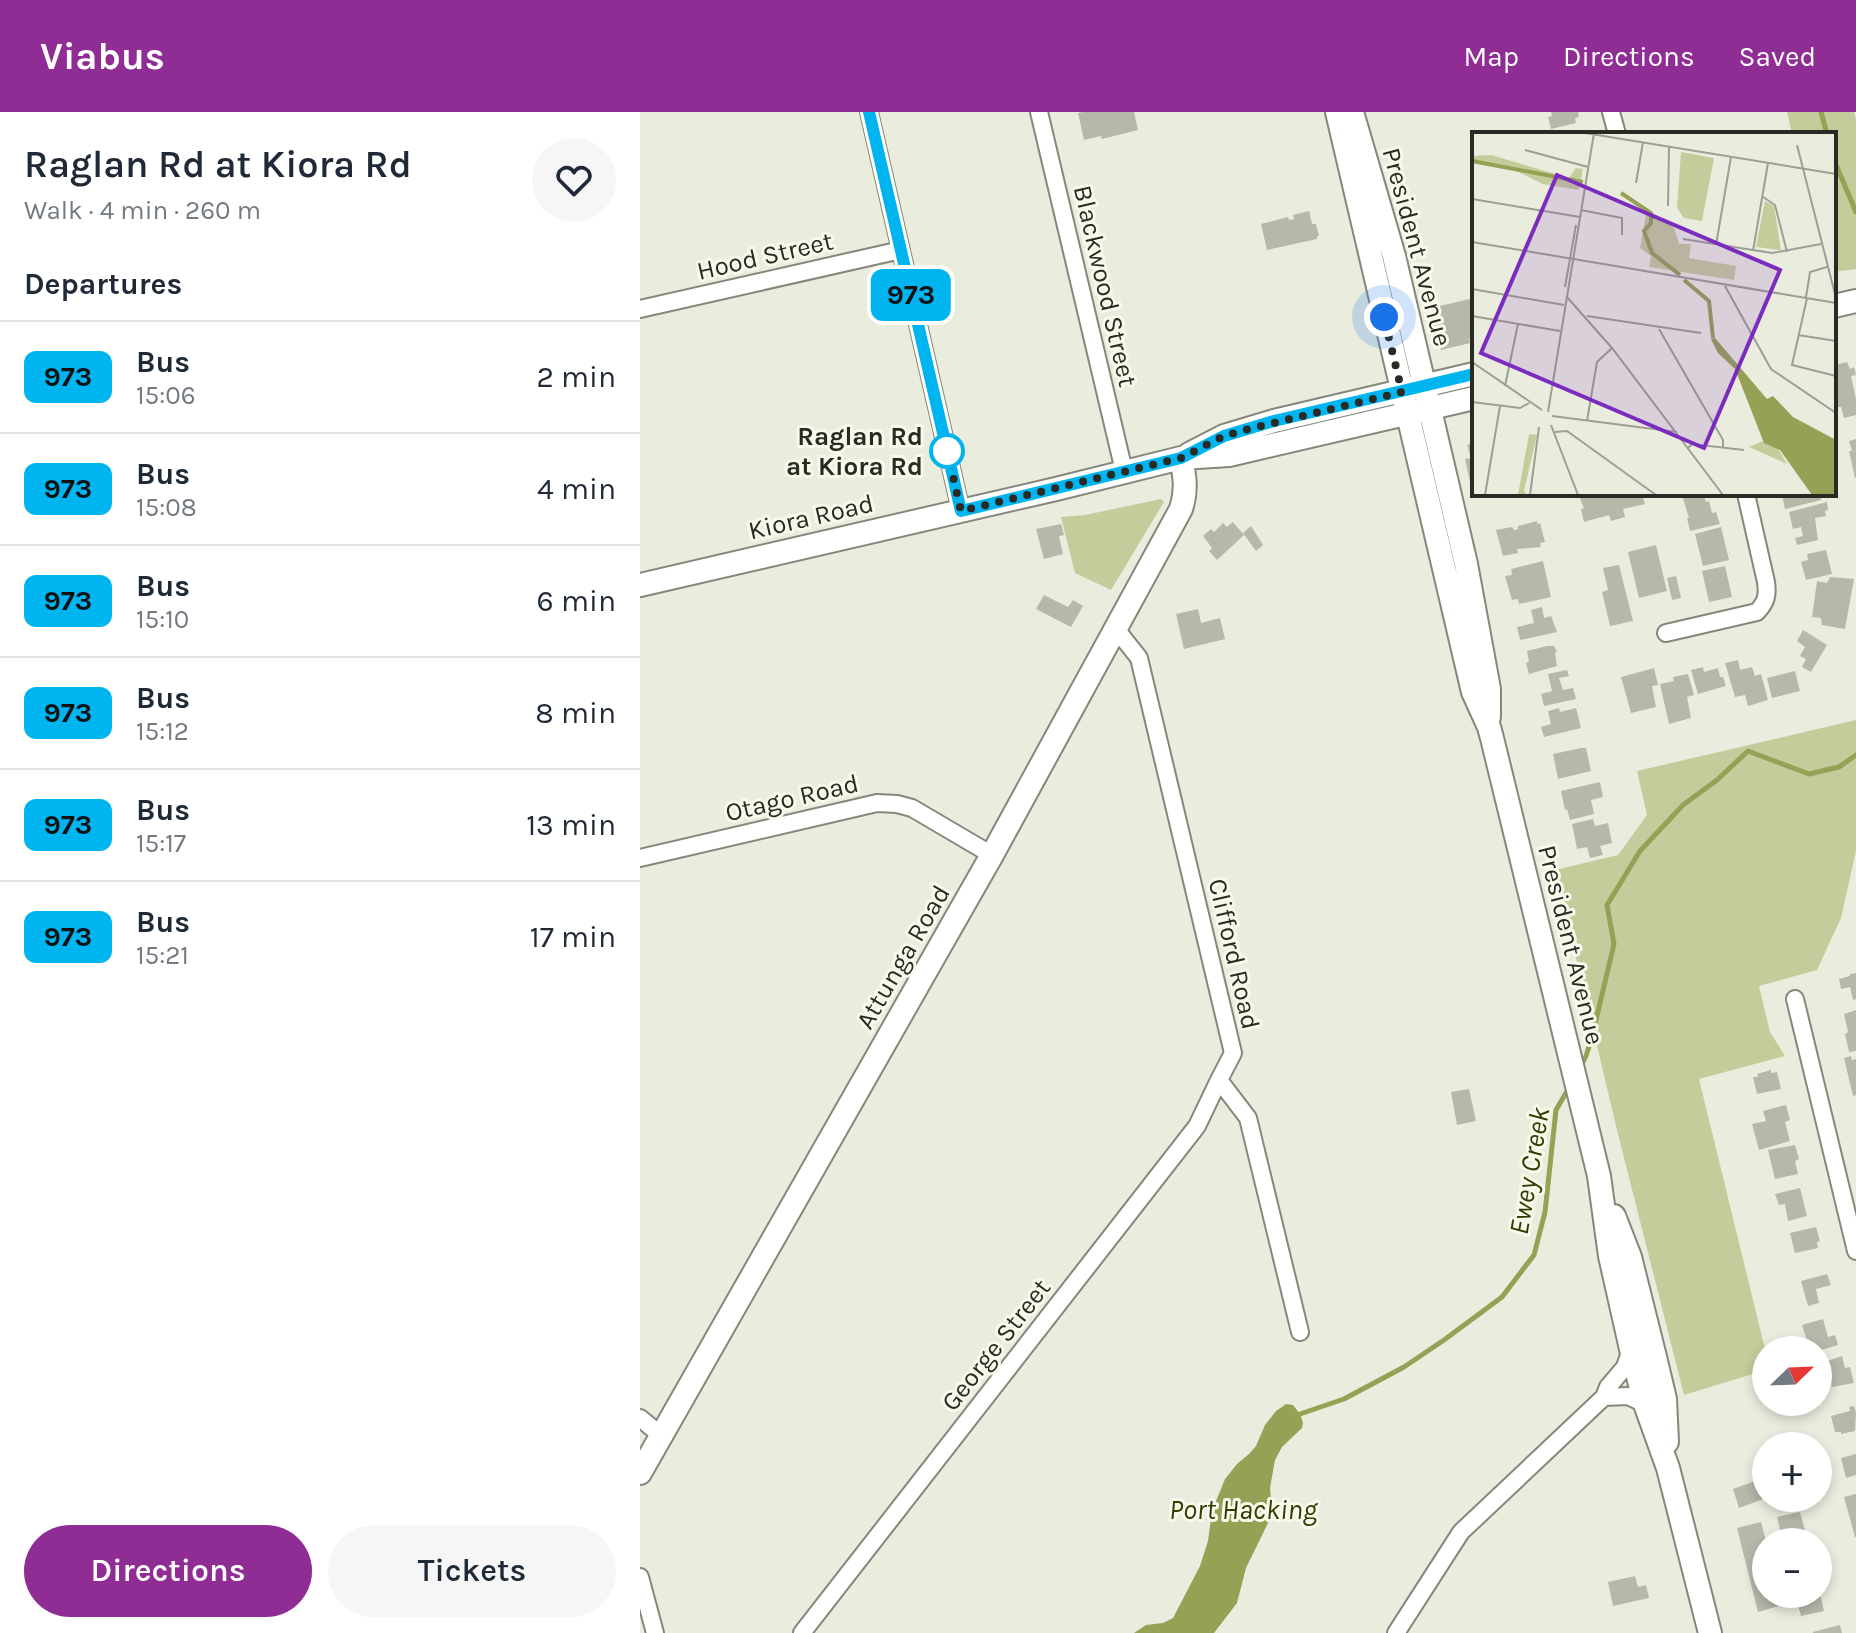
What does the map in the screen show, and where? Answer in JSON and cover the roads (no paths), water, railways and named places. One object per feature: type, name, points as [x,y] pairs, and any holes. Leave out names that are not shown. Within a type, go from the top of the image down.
[{"type":"main road","name":"President Avenue","points":[[1337,112],[1473,692],[1489,727],[1599,1176],[1630,1257],[1655,1357],[1665,1399],[1668,1468]]},
{"type":"main road","name":"President Avenue","points":[[1352,112],[1386,224],[1471,586],[1489,689],[1489,727]]},
{"type":"main road","points":[[1836,306],[1856,301]]},
{"type":"main road","name":"Kiora Road","points":[[1181,458],[1224,436],[1472,374]]},
{"type":"main road","name":"Kiora Road","points":[[640,585],[1181,458],[1229,455],[1472,398]]},
{"type":"main road","name":"Attunga Road","points":[[640,1473],[992,855],[1181,509],[1186,495],[1186,480],[1181,458]]},
{"type":"main road","name":"President Avenue","points":[[1599,1176],[1610,1256],[1631,1349],[1645,1404],[1668,1468],[1710,1633]]},
{"type":"street","points":[[869,112],[961,511]]},
{"type":"street","name":"Blackwood Street","points":[[1039,112],[1124,471]]},
{"type":"street","points":[[1611,112],[1616,132]]},
{"type":"street","name":"Hood Street","points":[[640,309],[901,250]]},
{"type":"street","points":[[1666,633],[1757,612],[1764,604],[1768,596],[1766,582],[1746,496]]},
{"type":"street","name":"Clifford Road","points":[[1116,629],[1139,658],[1233,1053],[1219,1080]]},
{"type":"street","name":"Otago Road","points":[[640,858],[877,803],[912,808],[992,855]]},
{"type":"street","points":[[1795,999],[1850,1199],[1856,1251]]},
{"type":"street","points":[[1219,1080],[1248,1118],[1300,1332]]},
{"type":"street","name":"George Street","points":[[802,1633],[1197,1126],[1219,1080]]},
{"type":"street","points":[[1396,1633],[1461,1532],[1604,1397],[1608,1387],[1625,1367],[1631,1349]]},
{"type":"street","points":[[1604,1397],[1628,1396],[1645,1404]]},
{"type":"street","points":[[640,1418],[663,1437]]},
{"type":"street","points":[[640,1577],[655,1633]]},
{"type":"water","name":"Port Hacking","points":[[1286,1404],[1293,1405],[1300,1414],[1302,1428],[1282,1447],[1275,1460],[1270,1488],[1272,1510],[1246,1568],[1237,1603],[1214,1633],[1134,1633],[1146,1625],[1173,1618],[1200,1566],[1208,1541],[1212,1511],[1225,1479],[1256,1446],[1265,1425],[1276,1411]]},
{"type":"waterway","name":"Ewey Creek","points":[[1821,112],[1826,132]]},
{"type":"waterway","name":"Ewey Creek","points":[[1836,165],[1856,212]]},
{"type":"waterway","name":"Ewey Creek","points":[[1581,1066],[1592,1037],[1614,944],[1607,905],[1640,851],[1683,805],[1717,780],[1748,751],[1809,774],[1839,767],[1856,755]]},
{"type":"waterway","name":"Ewey Creek","points":[[1300,1414],[1344,1399],[1404,1367],[1502,1297],[1534,1255],[1545,1212],[1556,1110],[1570,1086]]},
{"type":"place","name":"Raglan Rd at Kiora Rd","points":[[947,451]]}]
